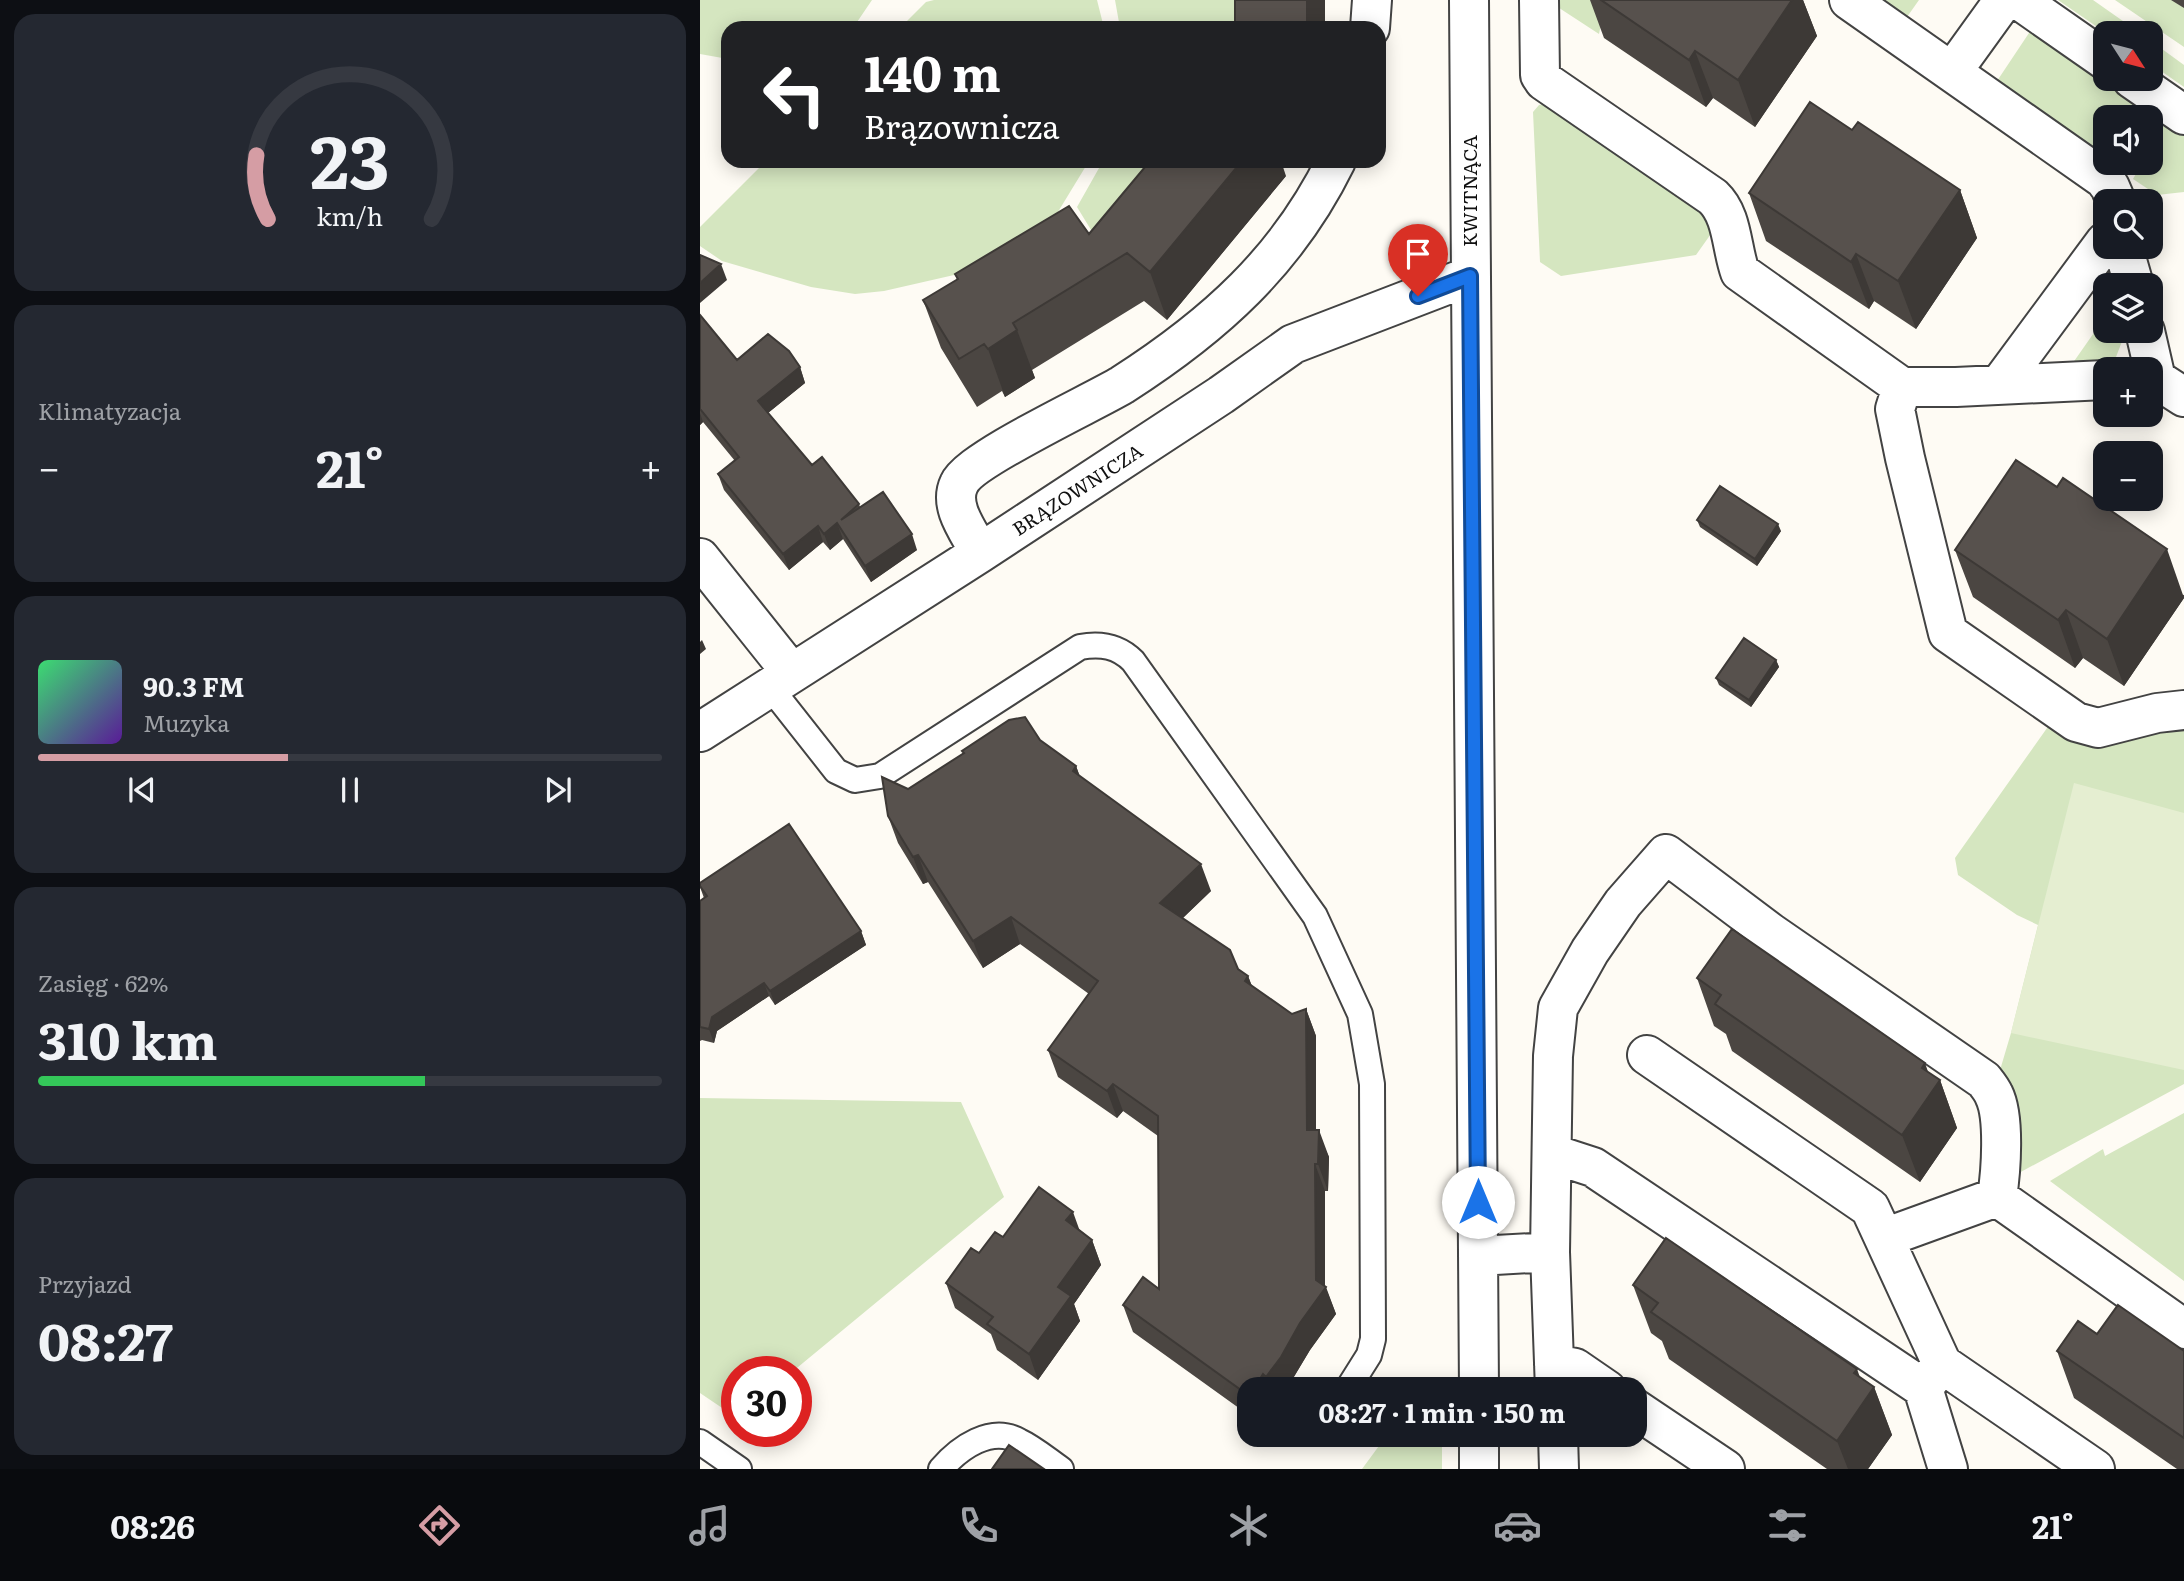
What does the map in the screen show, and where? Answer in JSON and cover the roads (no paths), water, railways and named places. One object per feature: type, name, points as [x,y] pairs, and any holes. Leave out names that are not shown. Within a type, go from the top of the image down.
[{"type":"street","points":[[1370,21],[1371,0]]},
{"type":"street","name":"KWITNĄCA","points":[[1469,0],[1478,946],[1479,1377]]},
{"type":"street","points":[[1539,0],[1540,75],[1544,80],[1713,197],[1723,206],[1741,272],[1902,387],[2093,380]]},
{"type":"street","points":[[1849,0],[2104,180],[2111,189]]},
{"type":"street","points":[[1952,72],[2004,0]]},
{"type":"street","points":[[2019,0],[2093,52]]},
{"type":"street","points":[[2149,91],[2184,115]]},
{"type":"street","points":[[980,553],[959,513],[955,497],[963,478],[1019,440],[1120,386],[1196,335],[1225,309],[1282,249],[1332,168]]},
{"type":"street","points":[[2000,384],[2093,258]]},
{"type":"street","name":"BRĄZOWNICZA","points":[[700,732],[980,553],[1221,395],[1293,344],[1470,276]]},
{"type":"street","points":[[2149,343],[2164,385]]},
{"type":"street","points":[[1902,387],[1895,409],[1948,633],[2076,722],[2088,727],[2098,728],[2157,713],[2184,710]]},
{"type":"street","points":[[700,558],[780,679]]},
{"type":"street","points":[[1589,1377],[1576,1368],[1555,1377],[1550,1252],[1553,1056],[1558,1008],[1590,951],[1623,903],[1666,854],[1771,933],[1984,1080],[1994,1094],[1999,1110],[2001,1175],[1997,1197]]},
{"type":"street","points":[[1647,1055],[1870,1208],[1884,1238],[1933,1376],[1948,1469]]},
{"type":"street","points":[[1553,1154],[1593,1167],[1933,1376],[2095,1469]]},
{"type":"street","points":[[1884,1238],[1997,1197]]},
{"type":"street","points":[[1997,1197],[2184,1329]]},
{"type":"street","points":[[1478,1256],[1550,1252]]},
{"type":"street","points":[[1647,1417],[1725,1469]]},
{"type":"street","points":[[1479,1447],[1479,1469]]},
{"type":"street","points":[[1558,1447],[1559,1469]]},
{"type":"lane","points":[[780,679],[836,771],[855,780],[880,776],[1080,647],[1097,644],[1108,646],[1124,652],[1133,661],[1315,916],[1360,1014],[1372,1084],[1373,1339],[1369,1355],[1355,1377]]},
{"type":"lane","points":[[941,1469],[974,1441],[995,1436],[1017,1439],[1061,1469]]},
{"type":"lane","points":[[700,1442],[739,1469]]}]
